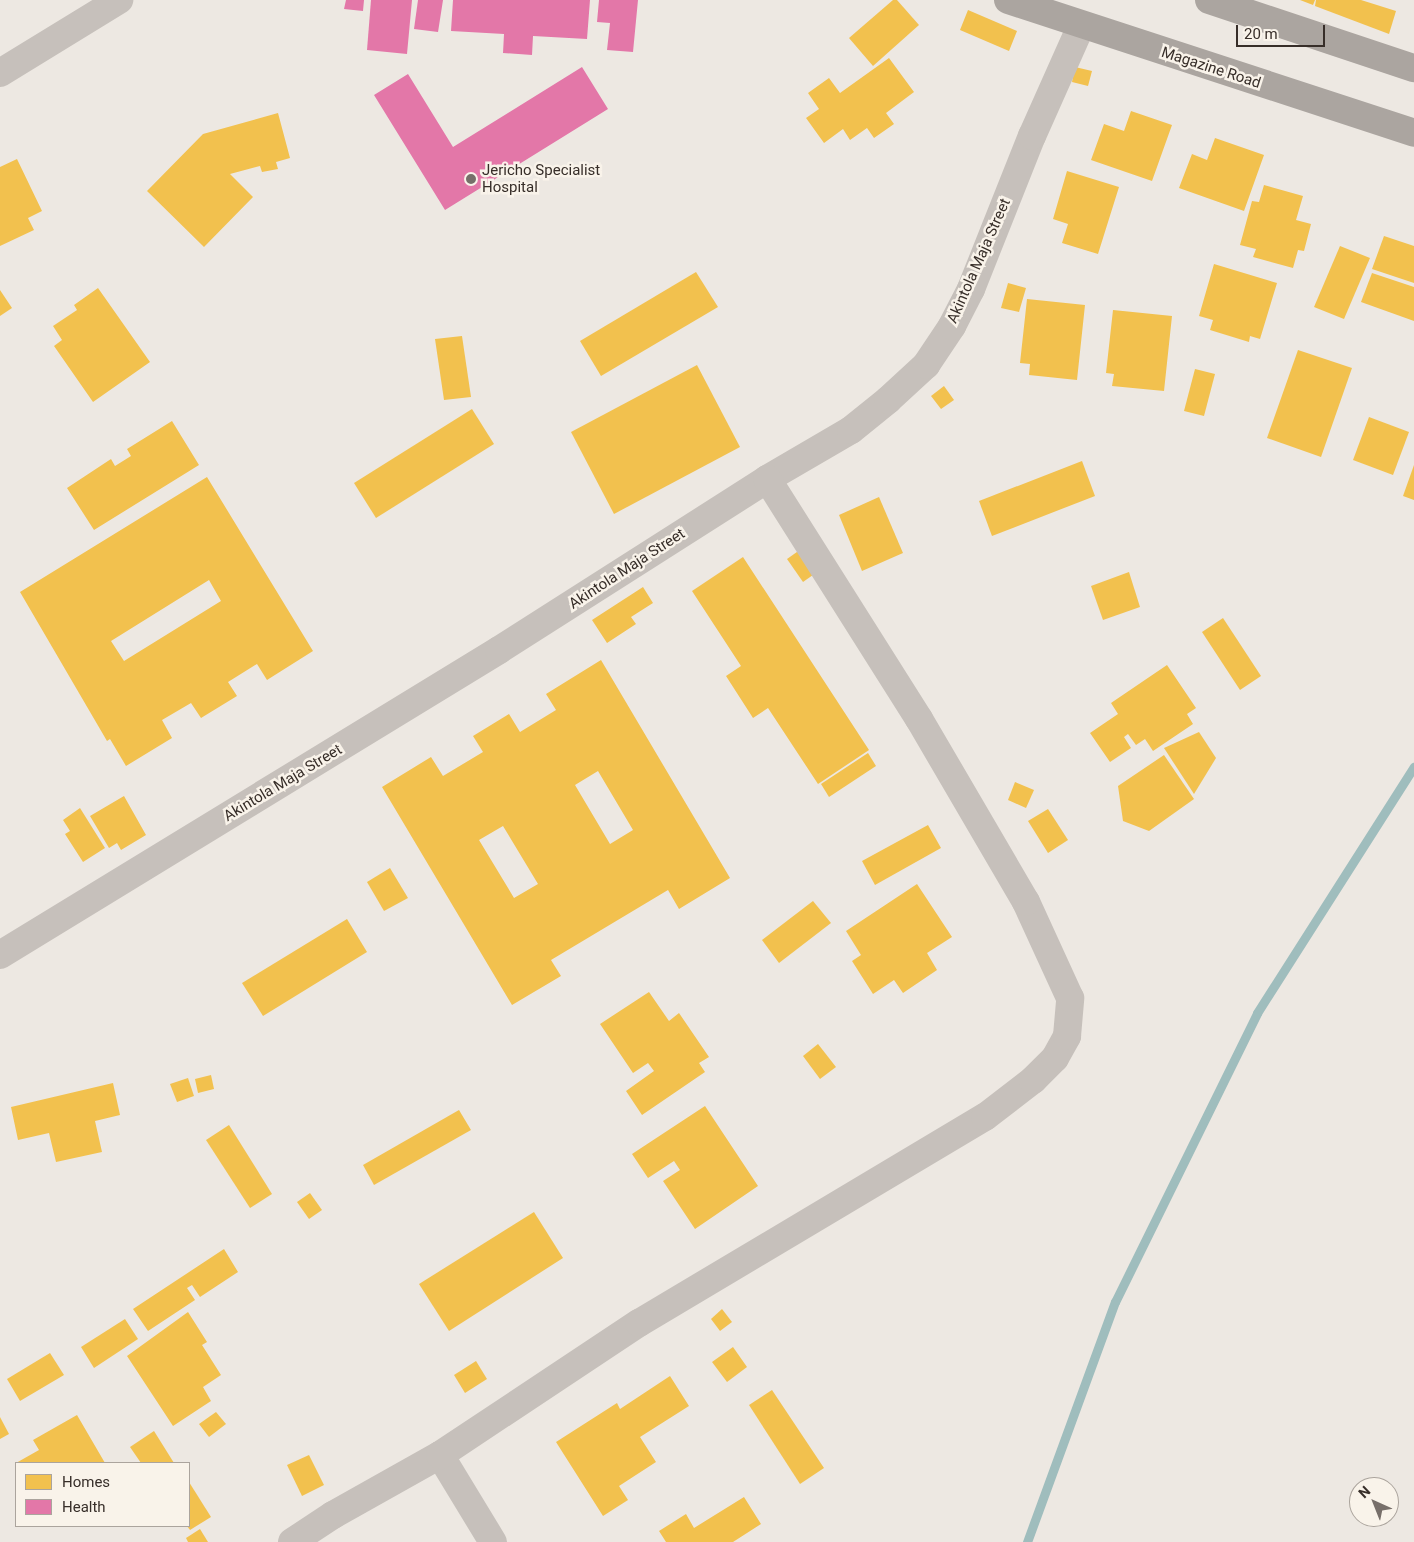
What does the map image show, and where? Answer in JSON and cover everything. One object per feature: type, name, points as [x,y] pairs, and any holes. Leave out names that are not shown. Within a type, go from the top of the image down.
[{"type":"main road","name":"Magazine Road","points":[[1008,0],[1081,26],[1414,133]]},
{"type":"main road","points":[[1209,0],[1414,68]]},
{"type":"street","points":[[0,72],[119,0]]},
{"type":"street","name":"Akintola Maja Street","points":[[0,955],[499,650],[767,479],[851,430],[926,364],[952,326],[971,289],[1032,136],[1081,26]]},
{"type":"street","points":[[292,1542],[333,1515],[440,1455],[639,1323],[985,1117],[1039,1074],[1055,1058],[1067,1036],[1070,998],[1026,902],[919,720],[767,479]]},
{"type":"street","points":[[440,1455],[493,1542]]},
{"type":"building: Homes","points":[[893,0],[897,0],[919,25],[873,66],[849,38]]},
{"type":"building: Homes","points":[[1300,0],[1315,0],[1313,5]]},
{"type":"building: Homes","points":[[1316,0],[1361,0],[1396,11],[1389,34],[1315,6]]},
{"type":"building: Homes","points":[[968,10],[1017,31],[1009,51],[960,30]]},
{"type":"building: Homes","points":[[889,58],[914,92],[886,113],[894,124],[874,138],[867,128],[850,140],[843,129],[824,143],[806,118],[819,109],[808,93],[829,78],[840,93]]},
{"type":"building: Homes","points":[[1075,67],[1092,71],[1088,86],[1072,82]]},
{"type":"building: Homes","points":[[1131,111],[1172,125],[1152,181],[1091,160],[1104,124],[1124,131]]},
{"type":"building: Homes","points":[[278,113],[290,158],[276,162],[278,169],[262,172],[260,166],[230,174],[253,197],[204,247],[147,191],[203,134]]},
{"type":"building: Homes","points":[[1215,138],[1264,155],[1244,211],[1179,188],[1192,154],[1207,160]]},
{"type":"building: Homes","points":[[17,159],[42,211],[28,218],[34,230],[0,246],[0,167]]},
{"type":"building: Homes","points":[[1067,171],[1119,187],[1098,254],[1062,243],[1068,224],[1053,219]]},
{"type":"building: Homes","points":[[1264,185],[1303,196],[1296,220],[1311,224],[1304,251],[1298,250],[1293,268],[1253,257],[1256,249],[1240,245],[1252,201],[1259,202]]},
{"type":"building: Homes","points":[[1384,236],[1414,246],[1414,283],[1372,269]]},
{"type":"building: Homes","points":[[1340,246],[1370,258],[1344,319],[1314,307]]},
{"type":"building: Homes","points":[[1214,264],[1277,283],[1260,339],[1250,336],[1249,342],[1210,330],[1213,320],[1199,316]]},
{"type":"building: Homes","points":[[696,272],[718,307],[601,376],[580,341]]},
{"type":"building: Homes","points":[[1372,273],[1414,287],[1414,321],[1361,302]]},
{"type":"building: Homes","points":[[1008,283],[1026,288],[1019,312],[1001,308]]},
{"type":"building: Homes","points":[[98,288],[150,362],[93,402],[54,346],[62,340],[53,326],[77,310],[74,305]]},
{"type":"building: Homes","points":[[0,290],[12,308],[0,316]]},
{"type":"building: Homes","points":[[1027,299],[1085,305],[1077,380],[1029,375],[1030,364],[1020,363]]},
{"type":"building: Homes","points":[[1113,310],[1172,316],[1164,391],[1112,386],[1114,374],[1106,373]]},
{"type":"building: Homes","points":[[462,336],[471,397],[444,400],[435,339]]},
{"type":"building: Homes","points":[[1298,350],[1352,368],[1321,457],[1267,438]]},
{"type":"building: Homes","points":[[697,365],[740,447],[614,514],[571,432]]},
{"type":"building: Homes","points":[[1195,369],[1215,374],[1204,416],[1184,411]]},
{"type":"building: Homes","points":[[944,386],[954,400],[941,409],[931,396]]},
{"type":"building: Homes","points":[[472,409],[494,444],[376,518],[354,483]]},
{"type":"building: Homes","points":[[1369,417],[1409,432],[1393,475],[1353,460]]},
{"type":"building: Homes","points":[[172,421],[199,465],[94,530],[67,488],[111,459],[115,466],[131,456],[127,449]]},
{"type":"building: Homes","points":[[1082,461],[1095,496],[992,536],[979,501]]},
{"type":"building: Homes","points":[[1414,465],[1414,500],[1403,496]]},
{"type":"building: Homes","points":[[207,477],[313,651],[267,680],[257,664],[228,682],[237,696],[201,718],[191,703],[162,720],[172,738],[126,766],[110,739],[107,741],[20,592]],"holes":[[[209,580],[221,601],[124,661],[111,641]]]},
{"type":"building: Homes","points":[[879,497],[903,553],[862,571],[839,515]]},
{"type":"building: Homes","points":[[804,547],[820,570],[803,582],[787,559]]},
{"type":"building: Homes","points":[[743,557],[869,750],[818,784],[768,708],[753,718],[726,676],[741,666],[692,591]]},
{"type":"building: Homes","points":[[1129,572],[1140,607],[1103,620],[1091,586]]},
{"type":"building: Homes","points":[[643,587],[653,603],[631,617],[636,624],[607,643],[592,620]]},
{"type":"building: Homes","points":[[1223,618],[1261,676],[1240,690],[1202,632]]},
{"type":"building: Homes","points":[[601,660],[730,878],[679,909],[668,890],[551,960],[561,976],[512,1005],[382,787],[431,757],[443,776],[483,752],[473,736],[509,714],[520,732],[556,710],[546,694]],"holes":[[[598,771],[633,830],[610,844],[575,785]],[[503,826],[538,884],[514,898],[479,840]]]},
{"type":"building: Homes","points":[[1167,665],[1196,708],[1187,714],[1193,724],[1153,751],[1145,739],[1136,745],[1128,734],[1124,737],[1131,748],[1110,762],[1090,733],[1118,714],[1111,703]]},
{"type":"building: Homes","points":[[1199,732],[1216,758],[1194,794],[1164,748]]},
{"type":"building: Homes","points":[[868,753],[876,766],[829,797],[821,784]]},
{"type":"building: Homes","points":[[1164,755],[1194,799],[1149,831],[1123,821],[1118,786]]},
{"type":"building: Homes","points":[[1015,782],[1034,790],[1026,808],[1008,800]]},
{"type":"building: Homes","points":[[124,796],[146,835],[121,850],[117,843],[109,848],[90,816]]},
{"type":"building: Homes","points":[[80,808],[105,848],[83,862],[65,834],[70,831],[63,820]]},
{"type":"building: Homes","points":[[1048,809],[1068,840],[1048,853],[1028,821]]},
{"type":"building: Homes","points":[[928,825],[941,848],[875,885],[862,861]]},
{"type":"building: Homes","points":[[390,868],[408,898],[384,911],[367,882]]},
{"type":"building: Homes","points":[[917,884],[952,937],[927,953],[937,970],[903,993],[894,980],[873,994],[852,961],[861,955],[846,931]]},
{"type":"building: Homes","points":[[813,901],[831,923],[779,963],[762,940]]},
{"type":"building: Homes","points":[[347,919],[367,952],[263,1016],[242,983]]},
{"type":"building: Homes","points":[[649,992],[669,1021],[679,1013],[709,1057],[699,1063],[705,1072],[642,1115],[626,1091],[654,1071],[648,1063],[633,1073],[600,1024]]},
{"type":"building: Homes","points":[[818,1044],[836,1067],[820,1079],[803,1056]]},
{"type":"building: Homes","points":[[211,1075],[214,1089],[198,1093],[195,1079]]},
{"type":"building: Homes","points":[[188,1078],[194,1096],[177,1102],[170,1084]]},
{"type":"building: Homes","points":[[113,1083],[120,1115],[95,1121],[102,1152],[56,1162],[49,1133],[18,1140],[11,1107]]},
{"type":"building: Homes","points":[[705,1106],[758,1186],[695,1229],[663,1181],[680,1170],[674,1161],[648,1178],[632,1154]]},
{"type":"building: Homes","points":[[459,1110],[471,1130],[374,1185],[363,1165]]},
{"type":"building: Homes","points":[[229,1125],[272,1194],[250,1208],[206,1140]]},
{"type":"building: Homes","points":[[310,1193],[322,1210],[309,1219],[297,1202]]},
{"type":"building: Homes","points":[[534,1212],[563,1258],[449,1331],[419,1284]]},
{"type":"building: Homes","points":[[224,1249],[238,1272],[200,1297],[192,1285],[187,1288],[195,1300],[148,1331],[133,1309]]},
{"type":"building: Homes","points":[[722,1309],[732,1322],[720,1331],[711,1319]]},
{"type":"building: Homes","points":[[188,1312],[207,1342],[202,1345],[221,1375],[203,1387],[211,1401],[173,1426],[127,1356]]},
{"type":"building: Homes","points":[[125,1319],[138,1339],[94,1368],[81,1347]]},
{"type":"building: Homes","points":[[733,1347],[747,1367],[727,1382],[712,1362]]},
{"type":"building: Homes","points":[[50,1353],[64,1375],[20,1401],[7,1379]]},
{"type":"building: Homes","points":[[476,1361],[487,1379],[465,1393],[454,1375]]},
{"type":"building: Homes","points":[[670,1376],[689,1406],[640,1437],[656,1462],[619,1486],[628,1500],[603,1516],[556,1442],[617,1403],[620,1409]]},
{"type":"building: Homes","points":[[772,1390],[824,1468],[800,1484],[749,1405]]},
{"type":"building: Homes","points":[[216,1412],[226,1424],[209,1437],[199,1424]]},
{"type":"building: Homes","points":[[77,1415],[104,1462],[18,1462],[39,1450],[33,1440]]},
{"type":"building: Homes","points":[[0,1417],[9,1434],[0,1439]]},
{"type":"building: Homes","points":[[154,1431],[173,1462],[140,1462],[130,1447]]},
{"type":"building: Homes","points":[[309,1455],[324,1485],[302,1496],[287,1465]]},
{"type":"building: Homes","points":[[190,1484],[211,1517],[190,1530],[188,1527],[190,1527]]},
{"type":"building: Homes","points":[[744,1497],[761,1524],[733,1542],[666,1542],[659,1531],[686,1514],[694,1528]]},
{"type":"building: Homes","points":[[200,1529],[208,1542],[188,1542],[186,1538]]},
{"type":"building: Health","points":[[346,0],[364,0],[363,11],[344,9]]},
{"type":"building: Health","points":[[371,0],[412,0],[407,54],[367,50]]},
{"type":"building: Health","points":[[418,0],[443,0],[438,32],[414,29]]},
{"type":"building: Health","points":[[453,0],[590,0],[587,39],[533,36],[532,55],[503,53],[504,34],[451,31]]},
{"type":"building: Health","points":[[599,0],[638,0],[633,52],[607,50],[610,23],[597,22]]},
{"type":"building: Health","points":[[582,67],[608,109],[445,210],[374,95],[408,74],[453,147]]},
{"type":"waterway","points":[[1027,1542],[1115,1302],[1257,1013],[1414,767]]},
{"type":"place","name":"Jericho Specialist Hospital","points":[[471,179]]}]
